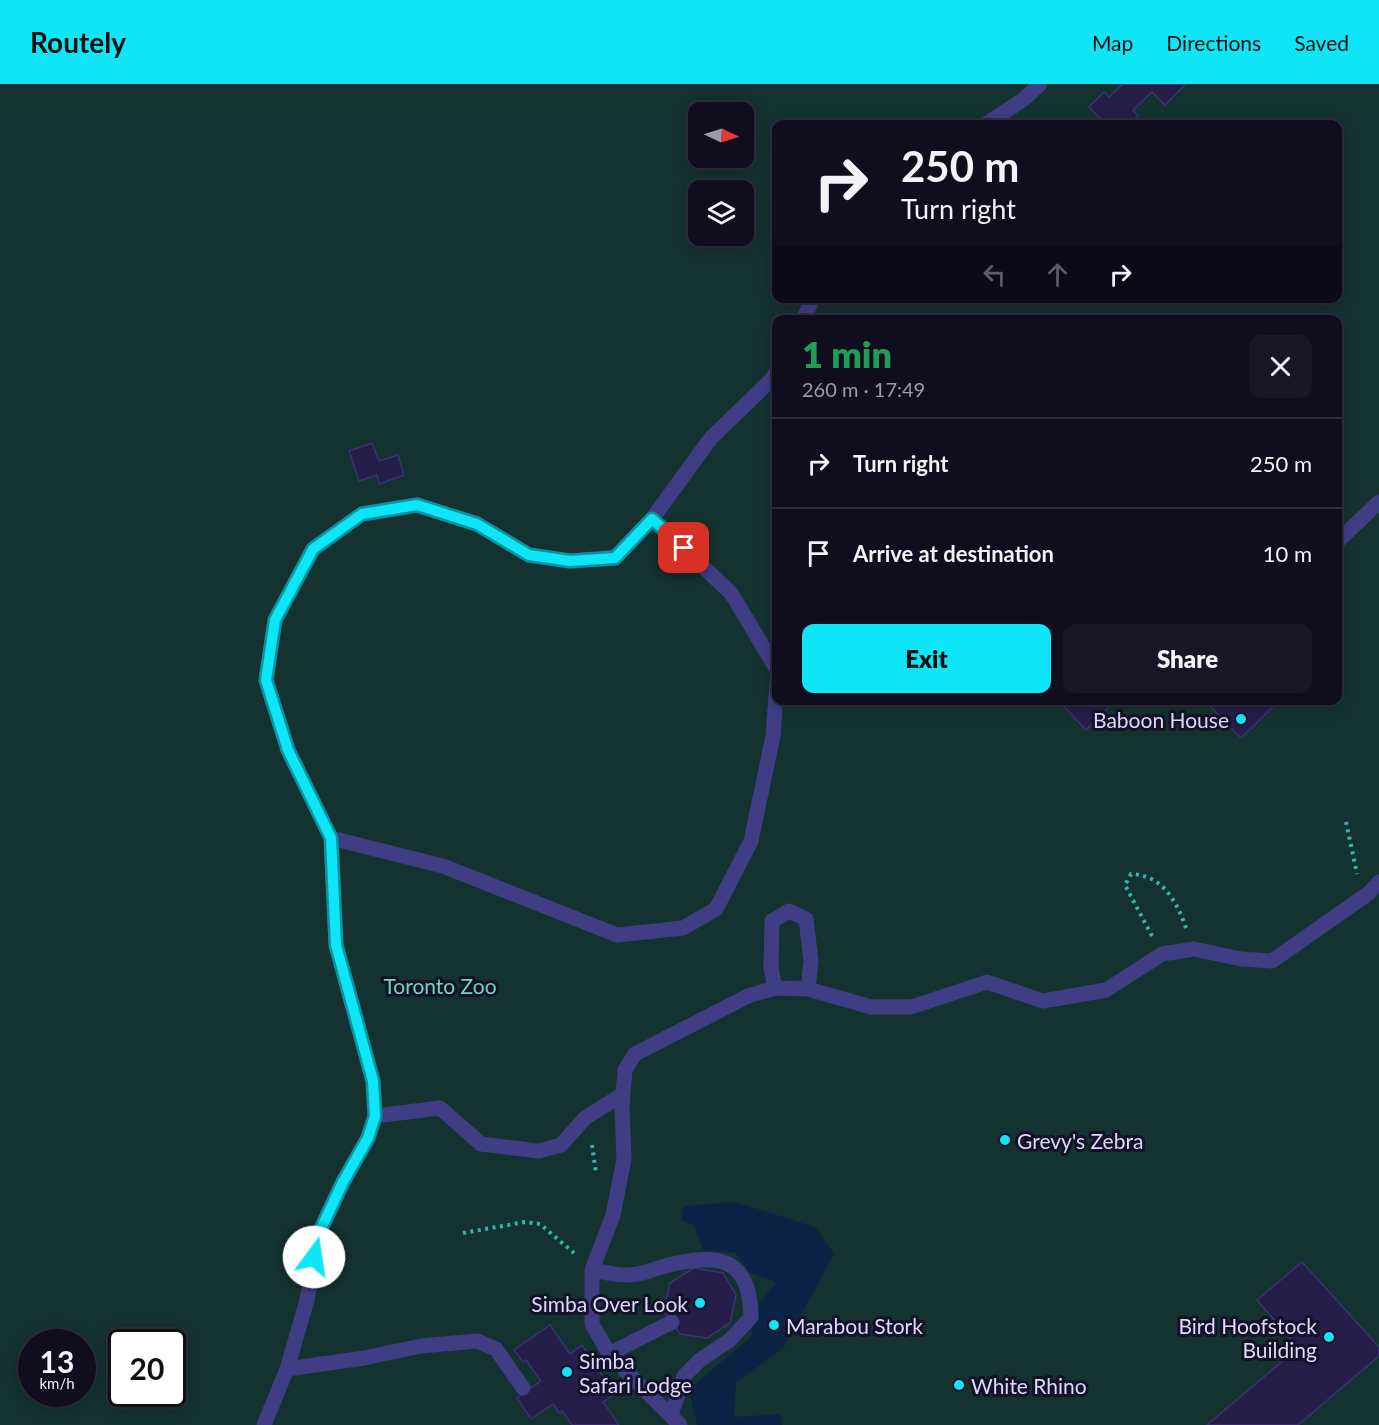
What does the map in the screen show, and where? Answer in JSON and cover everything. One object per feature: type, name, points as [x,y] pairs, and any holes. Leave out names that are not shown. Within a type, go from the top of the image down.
[{"type":"street","points":[[992,120],[1024,99],[1040,84]]},
{"type":"street","points":[[264,1425],[287,1369],[307,1300],[318,1235],[343,1182],[368,1138],[375,1116],[373,1081],[336,945],[331,838],[288,750],[266,680],[275,620],[313,549],[362,514],[417,505],[477,524],[529,555],[570,561],[615,558],[652,519],[711,438],[772,379]]},
{"type":"street","points":[[1342,537],[1379,502]]},
{"type":"street","points":[[652,519],[730,593],[772,662]]},
{"type":"street","points":[[331,838],[443,866],[617,935],[683,928],[716,909],[751,841],[773,736],[775,705]]},
{"type":"street","points":[[675,1420],[609,1353],[592,1324],[592,1270],[613,1215],[624,1159],[623,1094],[626,1070],[635,1054],[748,996],[775,988],[808,989],[871,1007],[910,1006],[987,982],[1042,1001],[1106,990],[1162,954],[1194,949],[1241,959],[1272,961],[1374,887]]},
{"type":"street","points":[[775,988],[771,968],[772,921],[789,911],[806,919],[811,961],[808,989]]},
{"type":"street","points":[[375,1116],[440,1108],[480,1144],[538,1151],[561,1145],[585,1118],[623,1094]]},
{"type":"street","points":[[592,1270],[629,1275],[694,1260],[716,1259],[739,1270],[751,1293],[751,1317],[730,1340],[700,1359],[684,1376],[675,1420]]},
{"type":"street","points":[[609,1353],[672,1322]]},
{"type":"street","points":[[287,1369],[364,1358],[421,1346],[477,1341],[496,1349],[524,1388]]},
{"type":"path","points":[[1346,822],[1357,875],[1374,887]]},
{"type":"path","points":[[1162,954],[1125,885],[1131,874],[1144,874],[1176,901],[1194,949]]},
{"type":"path","points":[[463,1233],[525,1222],[540,1224],[592,1270]]},
{"type":"green space","name":"Toronto Zoo","points":[[0,84],[1379,84],[1379,1425],[0,1425]]},
{"type":"water","name":"Marabou Stork","points":[[735,1202],[815,1227],[834,1254],[783,1348],[736,1382],[734,1417],[781,1414],[782,1425],[697,1425],[689,1389],[750,1338],[760,1302],[777,1282],[750,1273],[736,1253],[703,1250],[694,1226],[681,1220],[684,1206]]},
{"type":"building","points":[[1123,84],[1186,84],[1165,105],[1152,92],[1133,110],[1138,116],[1134,120],[1102,120],[1089,107],[1104,92],[1109,97]]},
{"type":"building","points":[[372,443],[379,461],[398,455],[404,475],[379,484],[377,475],[359,481],[349,451]]},
{"type":"building","points":[[1063,705],[1111,705],[1086,730]]},
{"type":"building","name":"Baboon House","points":[[1209,705],[1275,705],[1241,738]]},
{"type":"building","name":"Bird Hoofstock Building","points":[[1302,1262],[1379,1347],[1379,1356],[1298,1425],[1207,1425],[1298,1348],[1257,1300]]},
{"type":"building","name":"Simba Over Look","points":[[694,1268],[723,1273],[736,1295],[730,1323],[707,1338],[680,1334],[664,1311],[670,1283]]},
{"type":"building","name":"Simba Safari Lodge","points":[[550,1325],[570,1354],[582,1345],[615,1394],[603,1402],[619,1425],[572,1425],[562,1411],[559,1413],[553,1404],[531,1419],[517,1398],[541,1381],[526,1360],[523,1362],[514,1350]]},
{"type":"place","name":"Baboon House","points":[[1241,719]]},
{"type":"place","name":"Grevy's Zebra","points":[[1005,1140]]},
{"type":"place","name":"Simba Over Look","points":[[700,1303]]},
{"type":"place","name":"Marabou Stork","points":[[774,1325]]},
{"type":"place","name":"Bird Hoofstock Building","points":[[1329,1337]]},
{"type":"place","name":"Simba Safari Lodge","points":[[567,1372]]},
{"type":"place","name":"White Rhino","points":[[959,1385]]},
{"type":"route","points":[[314,1257],[318,1235],[343,1182],[368,1138],[375,1116],[373,1081],[358,1035],[336,945],[331,838],[288,750],[266,680],[275,620],[313,549],[362,514],[417,505],[477,524],[529,555],[570,561],[615,558],[652,519],[684,548]]}]
